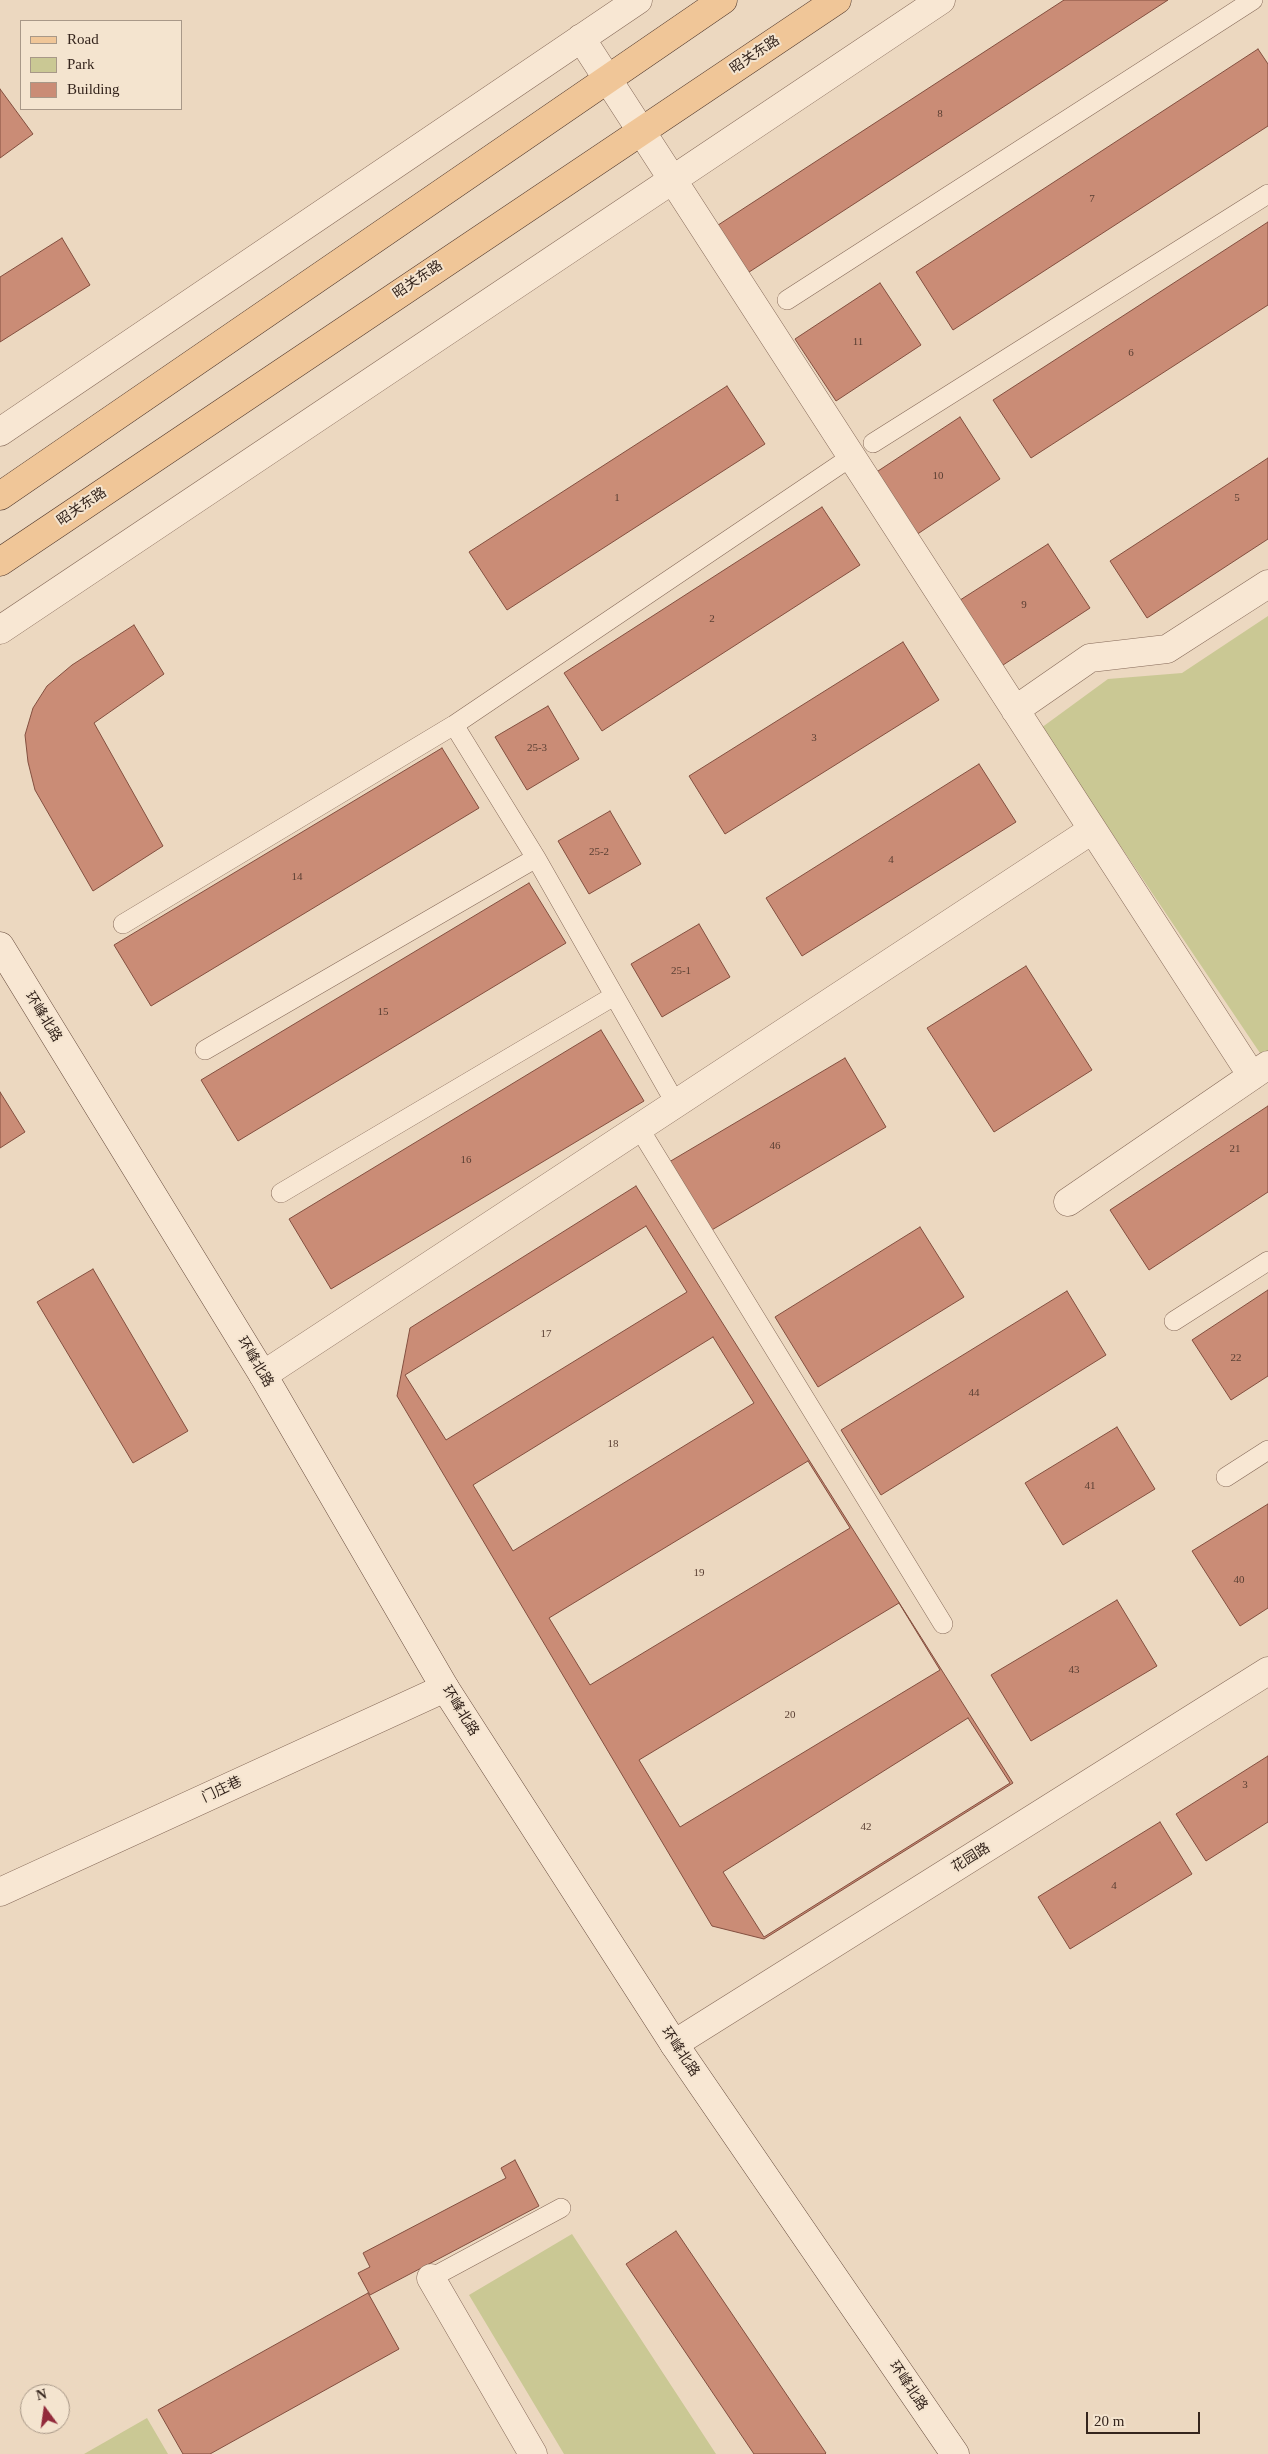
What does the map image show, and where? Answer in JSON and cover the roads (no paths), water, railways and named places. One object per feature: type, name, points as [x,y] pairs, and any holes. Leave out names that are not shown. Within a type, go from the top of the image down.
[{"type":"main road","points":[[0,496],[723,0]]},
{"type":"main road","name":"昭关东路","points":[[0,562],[640,130],[837,0]]},
{"type":"street","points":[[0,432],[638,0]]},
{"type":"street","points":[[0,630],[941,0]]},
{"type":"street","points":[[581,38],[672,180],[862,450],[1015,710],[1092,830],[1260,1070],[1068,1202]]},
{"type":"street","points":[[1015,710],[1090,658],[1167,649],[1268,584]]},
{"type":"street","points":[[263,1375],[1092,830]]},
{"type":"street","name":"环峰北路","points":[[0,946],[263,1375],[445,1688],[674,2044],[955,2454]]},
{"type":"street","name":"花园路","points":[[674,2044],[1268,1671]]},
{"type":"street","name":"门庄巷","points":[[0,1892],[445,1688]]},
{"type":"street","points":[[431,2278],[533,2454]]},
{"type":"lane","points":[[787,300],[1253,0]]},
{"type":"lane","points":[[123,924],[454,725],[862,450],[1268,194]]},
{"type":"lane","points":[[454,725],[536,858],[676,1104]]},
{"type":"lane","points":[[205,1050],[536,858]]},
{"type":"lane","points":[[281,1193],[614,996]]},
{"type":"lane","points":[[639,1128],[944,1624]]},
{"type":"lane","points":[[1174,1321],[1268,1261]]},
{"type":"lane","points":[[1226,1477],[1268,1450]]},
{"type":"lane","points":[[431,2278],[561,2208]]}]
